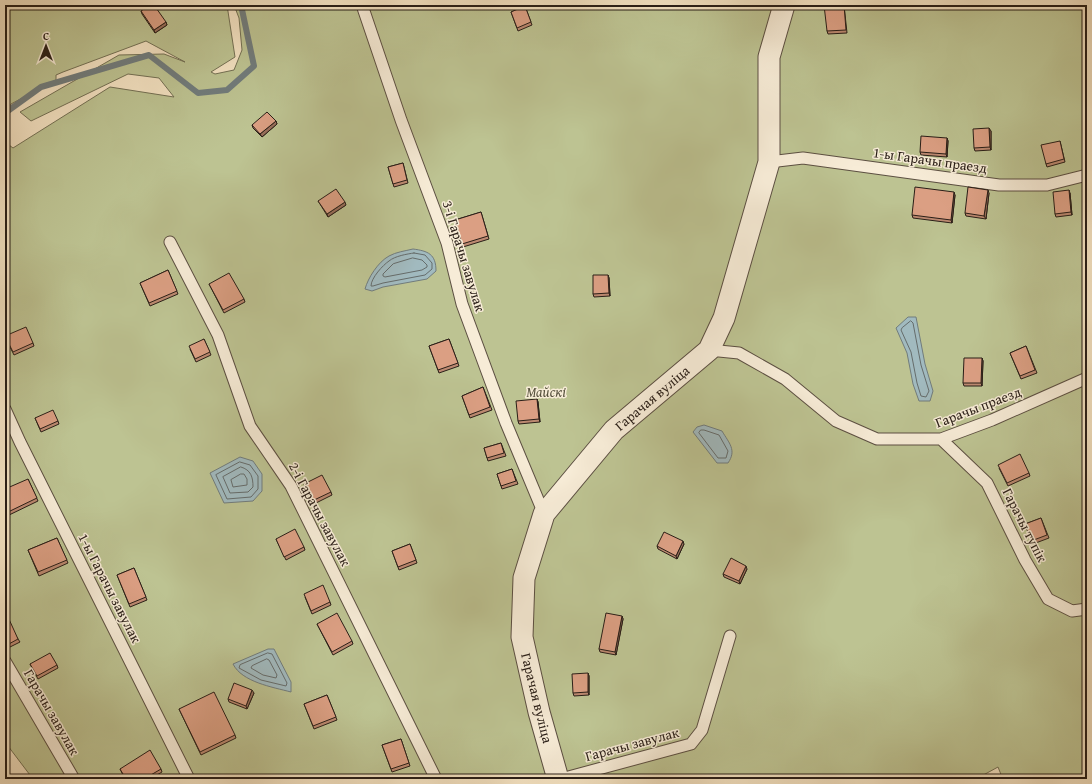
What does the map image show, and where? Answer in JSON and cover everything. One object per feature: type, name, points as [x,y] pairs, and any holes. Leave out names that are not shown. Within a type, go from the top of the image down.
[{"type":"street","name":"Гарачая вуліца","points":[[559,779],[539,712],[522,637],[524,578],[544,514],[614,430],[709,350],[724,318],[769,162],[769,57],[784,5]]},
{"type":"lane","name":"3-і Гарачы завулак","points":[[362,5],[447,243],[462,304],[506,423],[544,514]]},
{"type":"lane","name":"1-ы Гарачы праезд","points":[[769,162],[803,158],[999,184],[1047,185],[1087,175]]},
{"type":"lane","name":"2-і Гарачы завулак","points":[[170,242],[218,334],[250,426],[291,486],[436,779]]},
{"type":"lane","name":"Гарачы праезд","points":[[709,350],[739,353],[785,379],[836,421],[878,440],[941,439],[992,420],[1087,378]]},
{"type":"lane","name":"1-ы Гарачы завулак","points":[[5,409],[20,442],[190,779]]},
{"type":"lane","name":"Гарачы тупік","points":[[941,439],[987,483],[1025,560],[1048,599],[1072,611],[1087,609]]},
{"type":"lane","name":"Гарачы завулак","points":[[559,779],[691,744],[702,730],[730,636]]},
{"type":"lane","name":"Гарачы завулак","points":[[5,661],[74,779]]},
{"type":"green space","name":"Майскі","points":[[5,5],[227,5],[235,57],[211,72],[215,74],[234,70],[242,50],[239,18],[234,5],[1087,5],[1087,779],[1000,779],[1002,777],[998,767],[976,779],[33,779],[5,742],[5,142],[13,148],[110,87],[174,97],[159,78],[128,74],[31,121],[20,112],[119,55],[164,54],[185,62],[146,41],[56,75],[56,80],[11,104],[5,117]]},
{"type":"water","points":[[413,249],[427,252],[435,261],[436,271],[427,279],[383,287],[372,291],[365,289],[368,280],[381,262],[389,256]]},
{"type":"water","points":[[908,317],[916,317],[925,364],[933,391],[930,401],[919,401],[913,384],[907,353],[896,328]]},
{"type":"water","points":[[704,425],[722,431],[732,450],[731,458],[728,463],[717,463],[693,432],[697,427]]},
{"type":"water","points":[[240,457],[253,461],[262,474],[262,491],[253,501],[224,503],[210,473]]},
{"type":"water","points":[[268,649],[274,649],[291,682],[291,692],[258,683],[243,675],[233,664]]},
{"type":"building","points":[[150,5],[154,5],[166,22],[154,30],[141,11]]},
{"type":"building","points":[[824,5],[844,5],[846,30],[827,31]]},
{"type":"building","points":[[525,6],[531,22],[517,28],[511,12]]},
{"type":"building","points":[[267,112],[276,121],[260,134],[252,125]]},
{"type":"building","points":[[989,128],[990,147],[974,148],[973,129]]},
{"type":"building","points":[[921,136],[947,138],[946,154],[920,152]]},
{"type":"building","points":[[1060,141],[1064,159],[1046,164],[1041,145]]},
{"type":"building","points":[[403,163],[407,180],[393,184],[388,167]]},
{"type":"building","points":[[915,187],[954,192],[951,220],[912,215]]},
{"type":"building","points":[[968,187],[988,190],[984,216],[965,213]]},
{"type":"building","points":[[336,189],[345,202],[327,214],[318,201]]},
{"type":"building","points":[[1069,190],[1071,212],[1055,214],[1053,192]]},
{"type":"building","points":[[481,212],[488,236],[462,244],[455,220]]},
{"type":"building","points":[[168,270],[177,291],[149,303],[140,283]]},
{"type":"building","points":[[229,273],[244,299],[223,310],[209,284]]},
{"type":"building","points":[[593,275],[608,275],[609,293],[593,294]]},
{"type":"building","points":[[26,327],[33,343],[13,352],[5,336]]},
{"type":"building","points":[[204,339],[210,352],[195,359],[189,346]]},
{"type":"building","points":[[449,339],[458,363],[438,370],[429,346]]},
{"type":"building","points":[[1026,346],[1035,370],[1020,376],[1010,353]]},
{"type":"building","points":[[964,358],[982,358],[981,383],[963,383]]},
{"type":"building","points":[[483,387],[490,407],[469,415],[462,396]]},
{"type":"building","points":[[537,399],[539,419],[518,421],[516,401]]},
{"type":"building","points":[[53,410],[58,421],[40,429],[35,418]]},
{"type":"building","points":[[501,443],[504,453],[487,458],[484,448]]},
{"type":"building","points":[[1020,454],[1029,473],[1007,483],[998,465]]},
{"type":"building","points":[[512,469],[516,481],[501,486],[497,474]]},
{"type":"building","points":[[322,475],[331,492],[312,501],[304,484]]},
{"type":"building","points":[[28,479],[37,498],[6,513],[5,489]]},
{"type":"building","points":[[1041,518],[1047,535],[1031,541],[1025,524]]},
{"type":"building","points":[[295,529],[304,547],[284,557],[276,539]]},
{"type":"building","points":[[664,532],[683,541],[676,556],[657,546]]},
{"type":"building","points":[[57,538],[67,560],[38,572],[28,550]]},
{"type":"building","points":[[410,544],[416,560],[398,567],[392,551]]},
{"type":"building","points":[[731,558],[746,566],[739,581],[723,574]]},
{"type":"building","points":[[134,568],[146,597],[129,604],[117,575]]},
{"type":"building","points":[[323,585],[330,602],[311,611],[304,594]]},
{"type":"building","points":[[337,613],[352,641],[332,652],[317,624]]},
{"type":"building","points":[[606,613],[622,616],[615,652],[599,649]]},
{"type":"building","points":[[8,617],[18,639],[7,645],[5,641],[5,618]]},
{"type":"building","points":[[50,653],[57,665],[37,676],[30,664]]},
{"type":"building","points":[[588,673],[588,692],[573,693],[572,674]]},
{"type":"building","points":[[234,683],[252,690],[246,706],[228,699]]},
{"type":"building","points":[[214,692],[235,735],[200,752],[179,709]]},
{"type":"building","points":[[327,695],[336,717],[313,726],[304,704]]},
{"type":"building","points":[[401,739],[409,763],[391,769],[382,745]]},
{"type":"building","points":[[150,750],[161,769],[144,779],[126,779],[120,769]]},
{"type":"waterway","points":[[5,113],[41,87],[149,55],[198,93],[227,90],[254,66],[241,5]]}]
